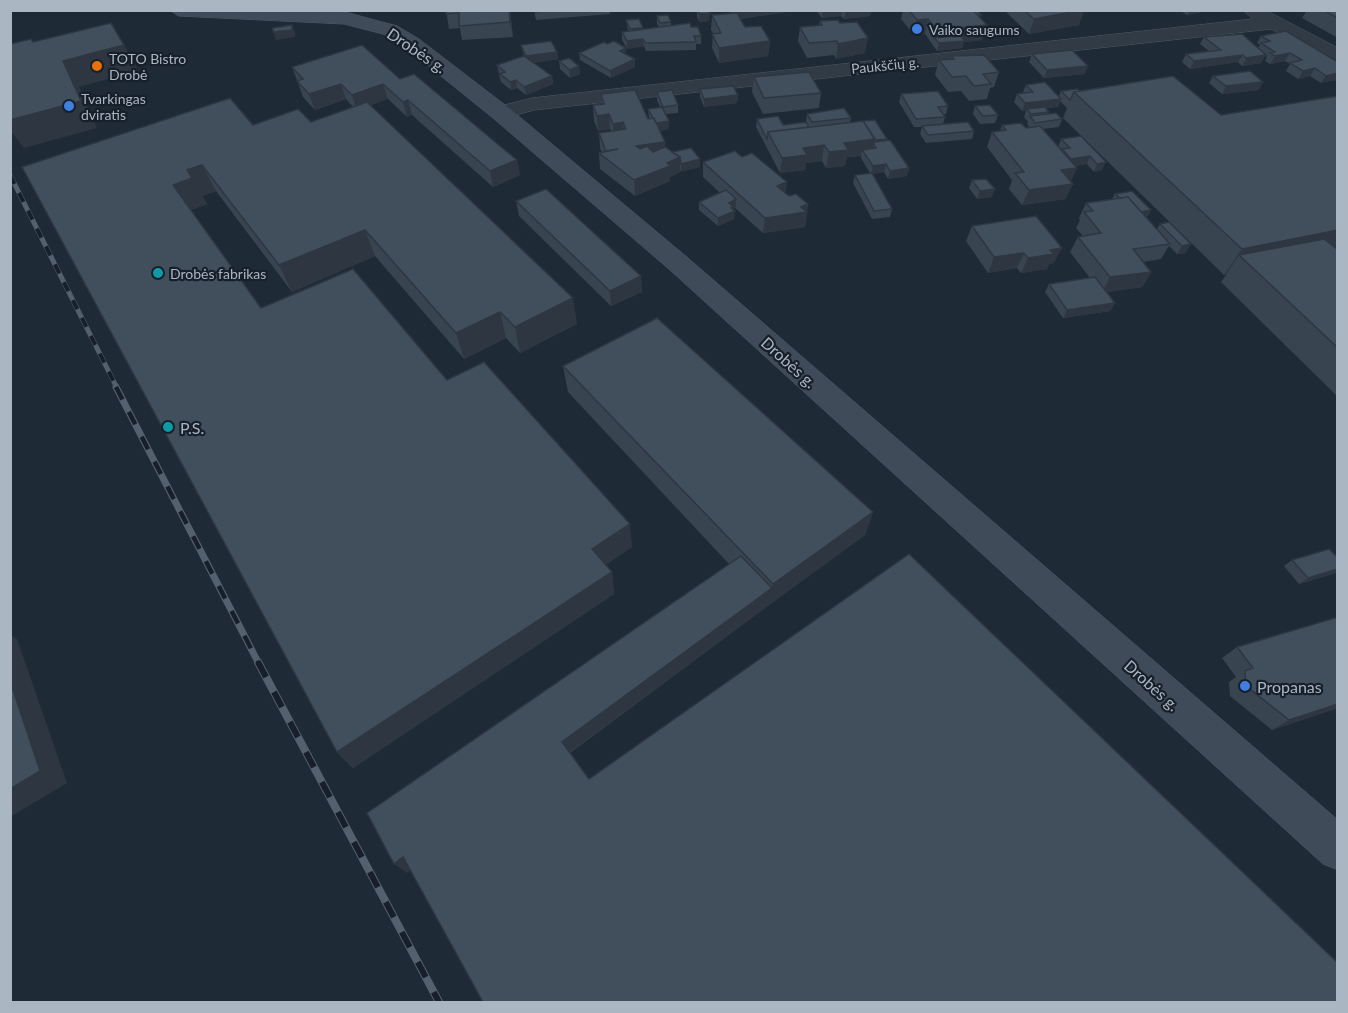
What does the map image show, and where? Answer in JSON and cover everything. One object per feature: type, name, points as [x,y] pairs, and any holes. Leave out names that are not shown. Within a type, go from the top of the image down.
[{"type":"street","name":"Drobės g.","points":[[179,10],[345,18],[369,22],[390,30],[412,43],[501,113],[679,264],[1338,849]]},
{"type":"street","points":[[1250,10],[1338,56]]},
{"type":"street","name":"Paukščių g.","points":[[501,113],[532,104],[1271,22]]},
{"type":"building","points":[[446,10],[509,10],[510,22],[459,26],[459,13],[446,14]]},
{"type":"building","points":[[698,10],[709,10],[710,13],[699,14]]},
{"type":"building","points":[[909,10],[973,10],[987,25],[937,30],[928,19],[917,20]]},
{"type":"building","points":[[1024,10],[1082,10],[1034,19]]},
{"type":"building","points":[[1323,10],[1338,10],[1338,18]]},
{"type":"building","points":[[737,13],[745,27],[761,26],[770,41],[719,48],[712,34],[721,33],[712,15]]},
{"type":"building","points":[[668,15],[671,22],[660,23],[657,16]]},
{"type":"building","points":[[639,19],[643,28],[630,29],[626,20]]},
{"type":"building","points":[[838,20],[840,23],[857,22],[868,38],[838,44],[837,41],[809,43],[800,27],[822,25],[820,21]]},
{"type":"building","points":[[111,23],[124,45],[63,61],[81,101],[10,120],[10,44],[31,39],[33,42]]},
{"type":"building","points":[[690,23],[691,27],[698,27],[701,36],[694,36],[696,42],[646,43],[643,39],[627,41],[622,32]]},
{"type":"building","points":[[292,25],[292,30],[273,32],[273,28]]},
{"type":"building","points":[[1286,31],[1338,62],[1338,73],[1326,76],[1315,68],[1303,71],[1290,63],[1302,60],[1290,53],[1275,56],[1270,53],[1275,52],[1261,43],[1270,41],[1261,36]]},
{"type":"building","points":[[1242,34],[1266,55],[1246,58],[1243,55],[1194,61],[1186,54],[1221,50],[1204,37]]},
{"type":"building","points":[[960,35],[965,41],[939,43],[934,38]]},
{"type":"building","points":[[551,41],[557,52],[526,56],[521,45]]},
{"type":"building","points":[[614,41],[626,48],[620,51],[635,59],[610,71],[579,53],[604,42],[607,44]]},
{"type":"building","points":[[362,45],[400,79],[414,74],[517,160],[490,171],[408,100],[403,102],[383,84],[352,95],[341,84],[309,94],[297,81],[303,79],[292,67]]},
{"type":"building","points":[[1072,50],[1088,66],[1047,70],[1032,54]]},
{"type":"building","points":[[984,55],[999,72],[983,74],[991,84],[974,86],[966,76],[952,77],[939,60],[954,59],[951,56]]},
{"type":"building","points":[[524,56],[552,76],[524,87],[516,80],[510,82],[500,74],[505,72],[497,65]]},
{"type":"building","points":[[569,58],[579,66],[570,70],[559,61]]},
{"type":"building","points":[[1250,71],[1263,82],[1226,86],[1213,76]]},
{"type":"building","points":[[809,72],[821,93],[764,98],[754,77]]},
{"type":"building","points":[[1173,76],[1221,115],[1338,96],[1338,230],[1242,249],[1074,92]]},
{"type":"building","points":[[1045,82],[1061,99],[1025,103],[1017,94],[1033,92],[1026,85]]},
{"type":"building","points":[[733,86],[738,95],[704,99],[700,89]]},
{"type":"building","points":[[1077,89],[1080,91],[1074,92],[1070,100],[1061,91]]},
{"type":"building","points":[[635,90],[648,119],[654,118],[665,142],[636,146],[640,149],[647,146],[653,152],[665,147],[680,157],[667,163],[670,166],[634,180],[599,153],[618,149],[606,151],[599,133],[626,129],[623,122],[613,124],[609,114],[597,116],[593,105],[604,104],[601,94]]},
{"type":"building","points":[[672,90],[678,105],[663,107],[657,92]]},
{"type":"building","points":[[938,91],[948,106],[938,107],[945,117],[916,119],[901,94]]},
{"type":"building","points":[[230,98],[253,125],[298,109],[311,122],[367,102],[573,298],[515,327],[500,312],[456,333],[365,230],[279,265],[202,165],[187,170],[192,178],[173,185],[261,308],[353,269],[447,380],[484,362],[630,524],[592,549],[612,572],[337,752],[22,167]]},
{"type":"building","points":[[990,105],[998,115],[983,116],[975,106]]},
{"type":"building","points":[[662,107],[669,121],[656,123],[648,109]]},
{"type":"building","points":[[1045,107],[1049,112],[1031,114],[1027,109]]},
{"type":"building","points":[[844,108],[851,118],[812,122],[807,114]]},
{"type":"building","points":[[1056,113],[1062,119],[1035,123],[1030,116]]},
{"type":"building","points":[[778,116],[783,125],[806,122],[809,127],[768,132],[767,139],[757,119]]},
{"type":"building","points":[[875,120],[887,139],[875,140],[863,121]]},
{"type":"building","points":[[863,121],[875,139],[844,143],[848,150],[829,152],[824,145],[803,148],[807,155],[782,158],[768,132]]},
{"type":"building","points":[[968,122],[974,131],[928,135],[922,126]]},
{"type":"building","points":[[1021,123],[1026,128],[1040,126],[1077,168],[1061,170],[1073,184],[1029,190],[1015,173],[1024,172],[992,132],[1006,130],[1002,125]]},
{"type":"building","points":[[1081,136],[1106,162],[1097,164],[1090,156],[1071,159],[1062,149],[1070,148],[1061,139]]},
{"type":"building","points":[[890,140],[909,168],[890,171],[886,164],[873,166],[862,150],[876,148],[874,142]]},
{"type":"building","points":[[691,148],[700,159],[681,164],[680,157],[672,152]]},
{"type":"building","points":[[735,151],[742,157],[752,153],[787,182],[777,186],[789,196],[796,194],[808,204],[801,207],[807,212],[765,218],[703,162]]},
{"type":"building","points":[[872,173],[892,209],[874,211],[855,175]]},
{"type":"building","points":[[986,179],[995,189],[980,191],[972,180]]},
{"type":"building","points":[[546,189],[641,276],[610,291],[516,201]]},
{"type":"building","points":[[726,190],[736,199],[729,203],[735,211],[718,218],[699,202]]},
{"type":"building","points":[[1132,191],[1151,210],[1141,212],[1128,197],[1120,198],[1115,194]]},
{"type":"building","points":[[1128,197],[1170,244],[1133,249],[1151,272],[1110,277],[1078,237],[1101,233],[1084,212],[1093,211],[1086,203]]},
{"type":"building","points":[[1036,216],[1062,248],[1050,250],[1054,254],[1028,258],[1024,253],[994,257],[972,226]]},
{"type":"building","points":[[1169,222],[1191,244],[1182,246],[1160,224]]},
{"type":"building","points":[[1324,239],[1338,250],[1338,348],[1239,255]]},
{"type":"building","points":[[1095,277],[1115,303],[1067,310],[1049,284]]},
{"type":"building","points":[[657,318],[873,512],[773,584],[563,366]]},
{"type":"building","points":[[1329,549],[1338,558],[1338,569],[1308,578],[1292,560]]},
{"type":"building","points":[[909,554],[1338,963],[1338,1002],[483,1002],[403,857],[394,864],[367,813],[741,556],[772,588],[562,742],[589,779]]},
{"type":"building","points":[[1338,617],[1338,704],[1289,720],[1246,686],[1245,671],[1253,668],[1237,647]]},
{"type":"building","points":[[10,681],[40,771],[10,789]]},
{"type":"railway","points":[[10,175],[117,388]]},
{"type":"railway","points":[[116,387],[259,664]]},
{"type":"railway","points":[[258,662],[439,1002]]},
{"type":"place","name":"Vaiko saugums","points":[[917,29]]},
{"type":"place","name":"TOTO Bistro Drobė","points":[[97,66]]},
{"type":"place","name":"Tvarkingas dviratis","points":[[69,106]]},
{"type":"place","name":"Drobės fabrikas","points":[[158,273]]},
{"type":"place","name":"P.S.","points":[[168,427]]},
{"type":"place","name":"Propanas","points":[[1245,686]]}]
